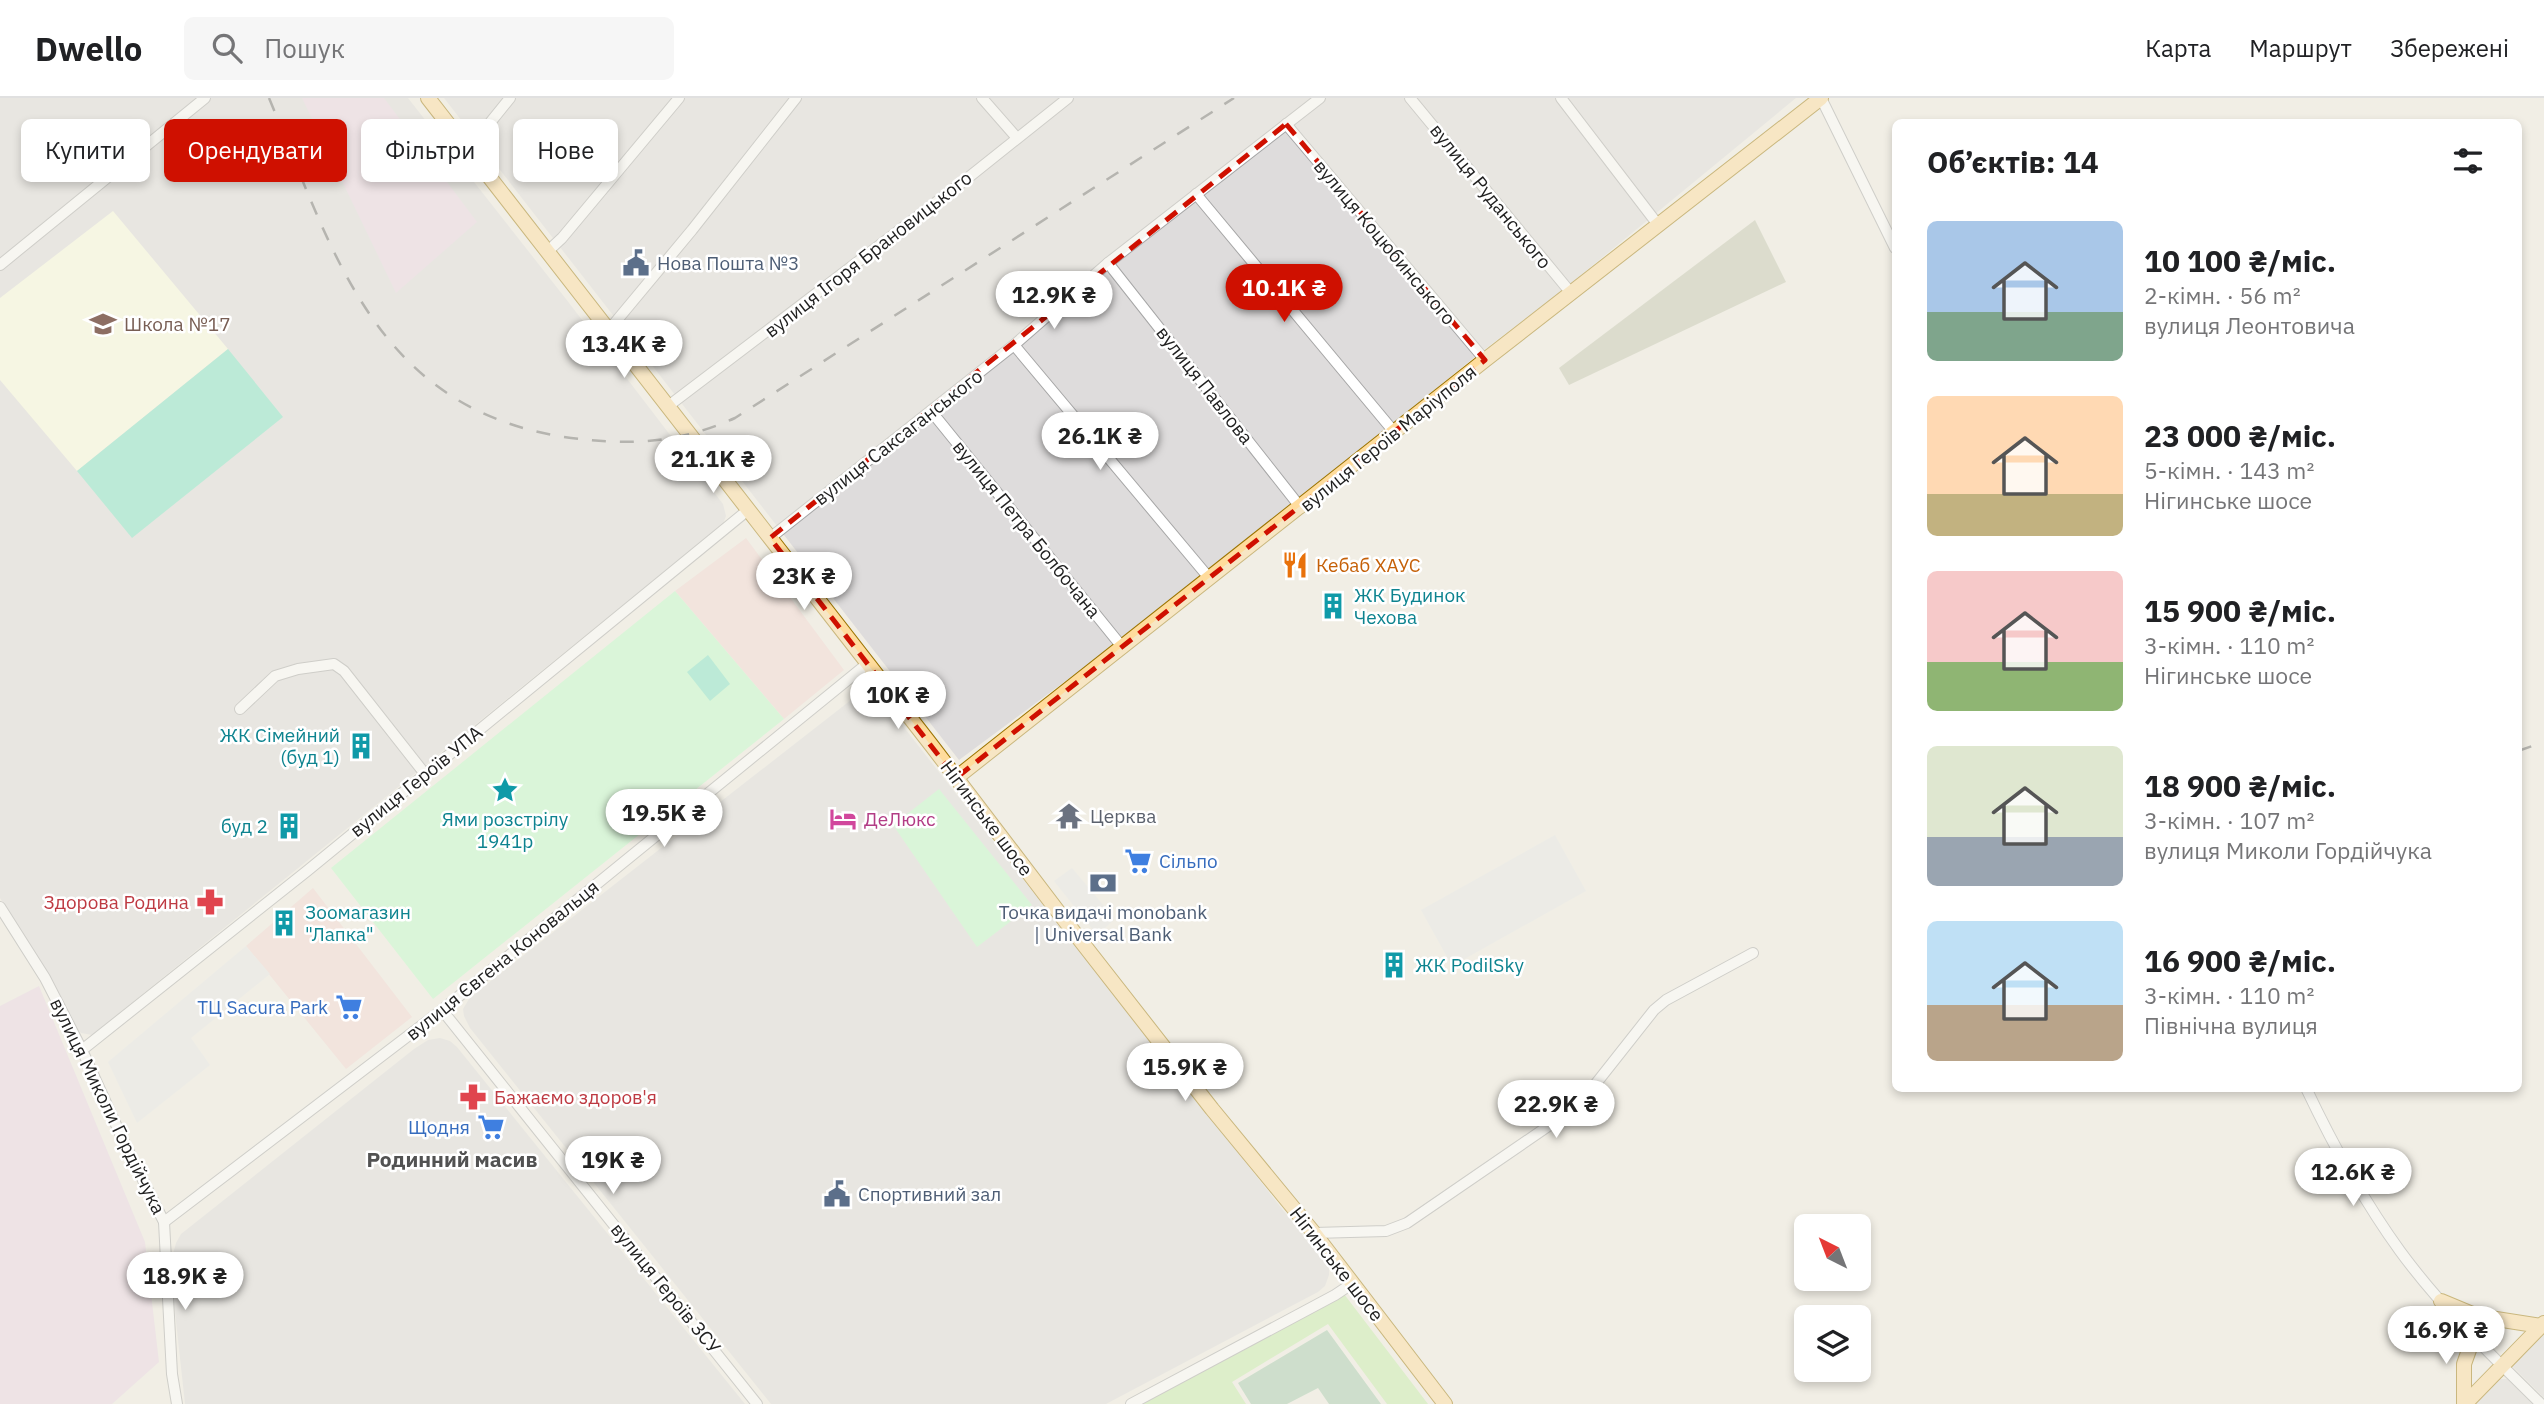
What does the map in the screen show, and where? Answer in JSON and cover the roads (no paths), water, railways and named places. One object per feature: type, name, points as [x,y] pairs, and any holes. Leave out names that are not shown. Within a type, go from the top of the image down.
[{"type":"main road","name":"Нігинське шосе","points":[[428,98],[444,119]]},
{"type":"main road","name":"вулиця Героїв Маріуполя","points":[[956,778],[1821,98]]},
{"type":"main road","name":"Нігинське шосе","points":[[493,182],[1212,1109],[1314,1233],[1445,1404]]},
{"type":"main road","points":[[2441,1301],[2477,1316],[2542,1325]]},
{"type":"main road","points":[[2465,1404],[2542,1325]]},
{"type":"main road","points":[[2465,1404],[2464,1364],[2474,1336]]},
{"type":"street","points":[[0,265],[205,98]]},
{"type":"street","points":[[493,119],[510,98]]},
{"type":"street","points":[[547,253],[679,98]]},
{"type":"street","points":[[608,331],[796,98]]},
{"type":"street","points":[[982,98],[1017,138]]},
{"type":"street","name":"вулиця Ігоря Брановицького","points":[[667,407],[1068,98]]},
{"type":"street","name":"вулиця Саксаганського","points":[[769,538],[1014,345],[1108,263],[1320,98]]},
{"type":"street","name":"вулиця Руданського","points":[[1410,98],[1571,293]]},
{"type":"street","points":[[1561,98],[1659,226]]},
{"type":"street","points":[[1821,98],[1892,242]]},
{"type":"street","name":"вулиця Коцюбинського","points":[[1286,124],[1485,360]]},
{"type":"street","points":[[1196,194],[1395,433]]},
{"type":"street","name":"вулиця Павлова","points":[[1108,263],[1301,508]]},
{"type":"street","points":[[1014,345],[1210,579]]},
{"type":"street","name":"вулиця Петра Болбочана","points":[[931,411],[1123,648]]},
{"type":"street","name":"вулиця Героїв УПА","points":[[82,1049],[748,510]]},
{"type":"street","points":[[240,709],[275,676],[298,669],[334,664],[344,671],[425,774]]},
{"type":"street","name":"вулиця Євгена Коновальця","points":[[164,1222],[442,1010],[867,664]]},
{"type":"street","name":"вулиця Миколи Гордійчука","points":[[0,907],[45,978],[82,1049],[164,1222],[172,1374],[177,1404]]},
{"type":"street","points":[[1314,1233],[1386,1231],[1407,1223],[1579,1105],[1654,1010],[1666,1000],[1753,953]]},
{"type":"street","name":"вулиця Героїв ЗСУ","points":[[442,1010],[757,1404]]},
{"type":"street","points":[[2308,1092],[2338,1154],[2401,1253],[2441,1301],[2542,1404]]},
{"type":"street","points":[[1131,1404],[1335,1296],[1353,1283]]},
{"type":"railway","points":[[269,98],[340,265],[369,314],[404,357],[447,393],[499,420],[564,437],[630,442],[672,438],[714,427],[735,418],[1234,98]]},
{"type":"railway","points":[[2522,750],[2544,742]]},
{"type":"place","name":"Нова Пошта №3","points":[[636,263]]},
{"type":"place","name":"Школа №17","points":[[103,324]]},
{"type":"place","name":"Кебаб ХАУС","points":[[1295,565]]},
{"type":"place","name":"ЖК Будинок Чехова","points":[[1333,606]]},
{"type":"place","name":"ЖК Сімейний (буд 1)","points":[[361,746]]},
{"type":"place","name":"Ями розстрілу 1941р","points":[[505,790]]},
{"type":"place","name":"Церква","points":[[1069,816]]},
{"type":"place","name":"ДеЛюкс","points":[[843,819]]},
{"type":"place","name":"буд 2","points":[[289,826]]},
{"type":"place","name":"Сільпо","points":[[1138,861]]},
{"type":"place","name":"Точка видачі monobank | Universal Bank","points":[[1103,883]]},
{"type":"place","name":"Здорова Родина","points":[[210,902]]},
{"type":"place","name":"Зоомагазин \"Лапка\"","points":[[284,923]]},
{"type":"place","name":"ЖК PodilSky","points":[[1394,965]]},
{"type":"place","name":"ТЦ Sacura Park","points":[[349,1007]]},
{"type":"place","name":"Бажаємо здоров'я","points":[[473,1097]]},
{"type":"place","name":"Щодня","points":[[491,1127]]},
{"type":"place","name":"Спортивний зал","points":[[837,1194]]},
{"type":"district","name":"Родинний масив","points":[[452,1159]]}]
